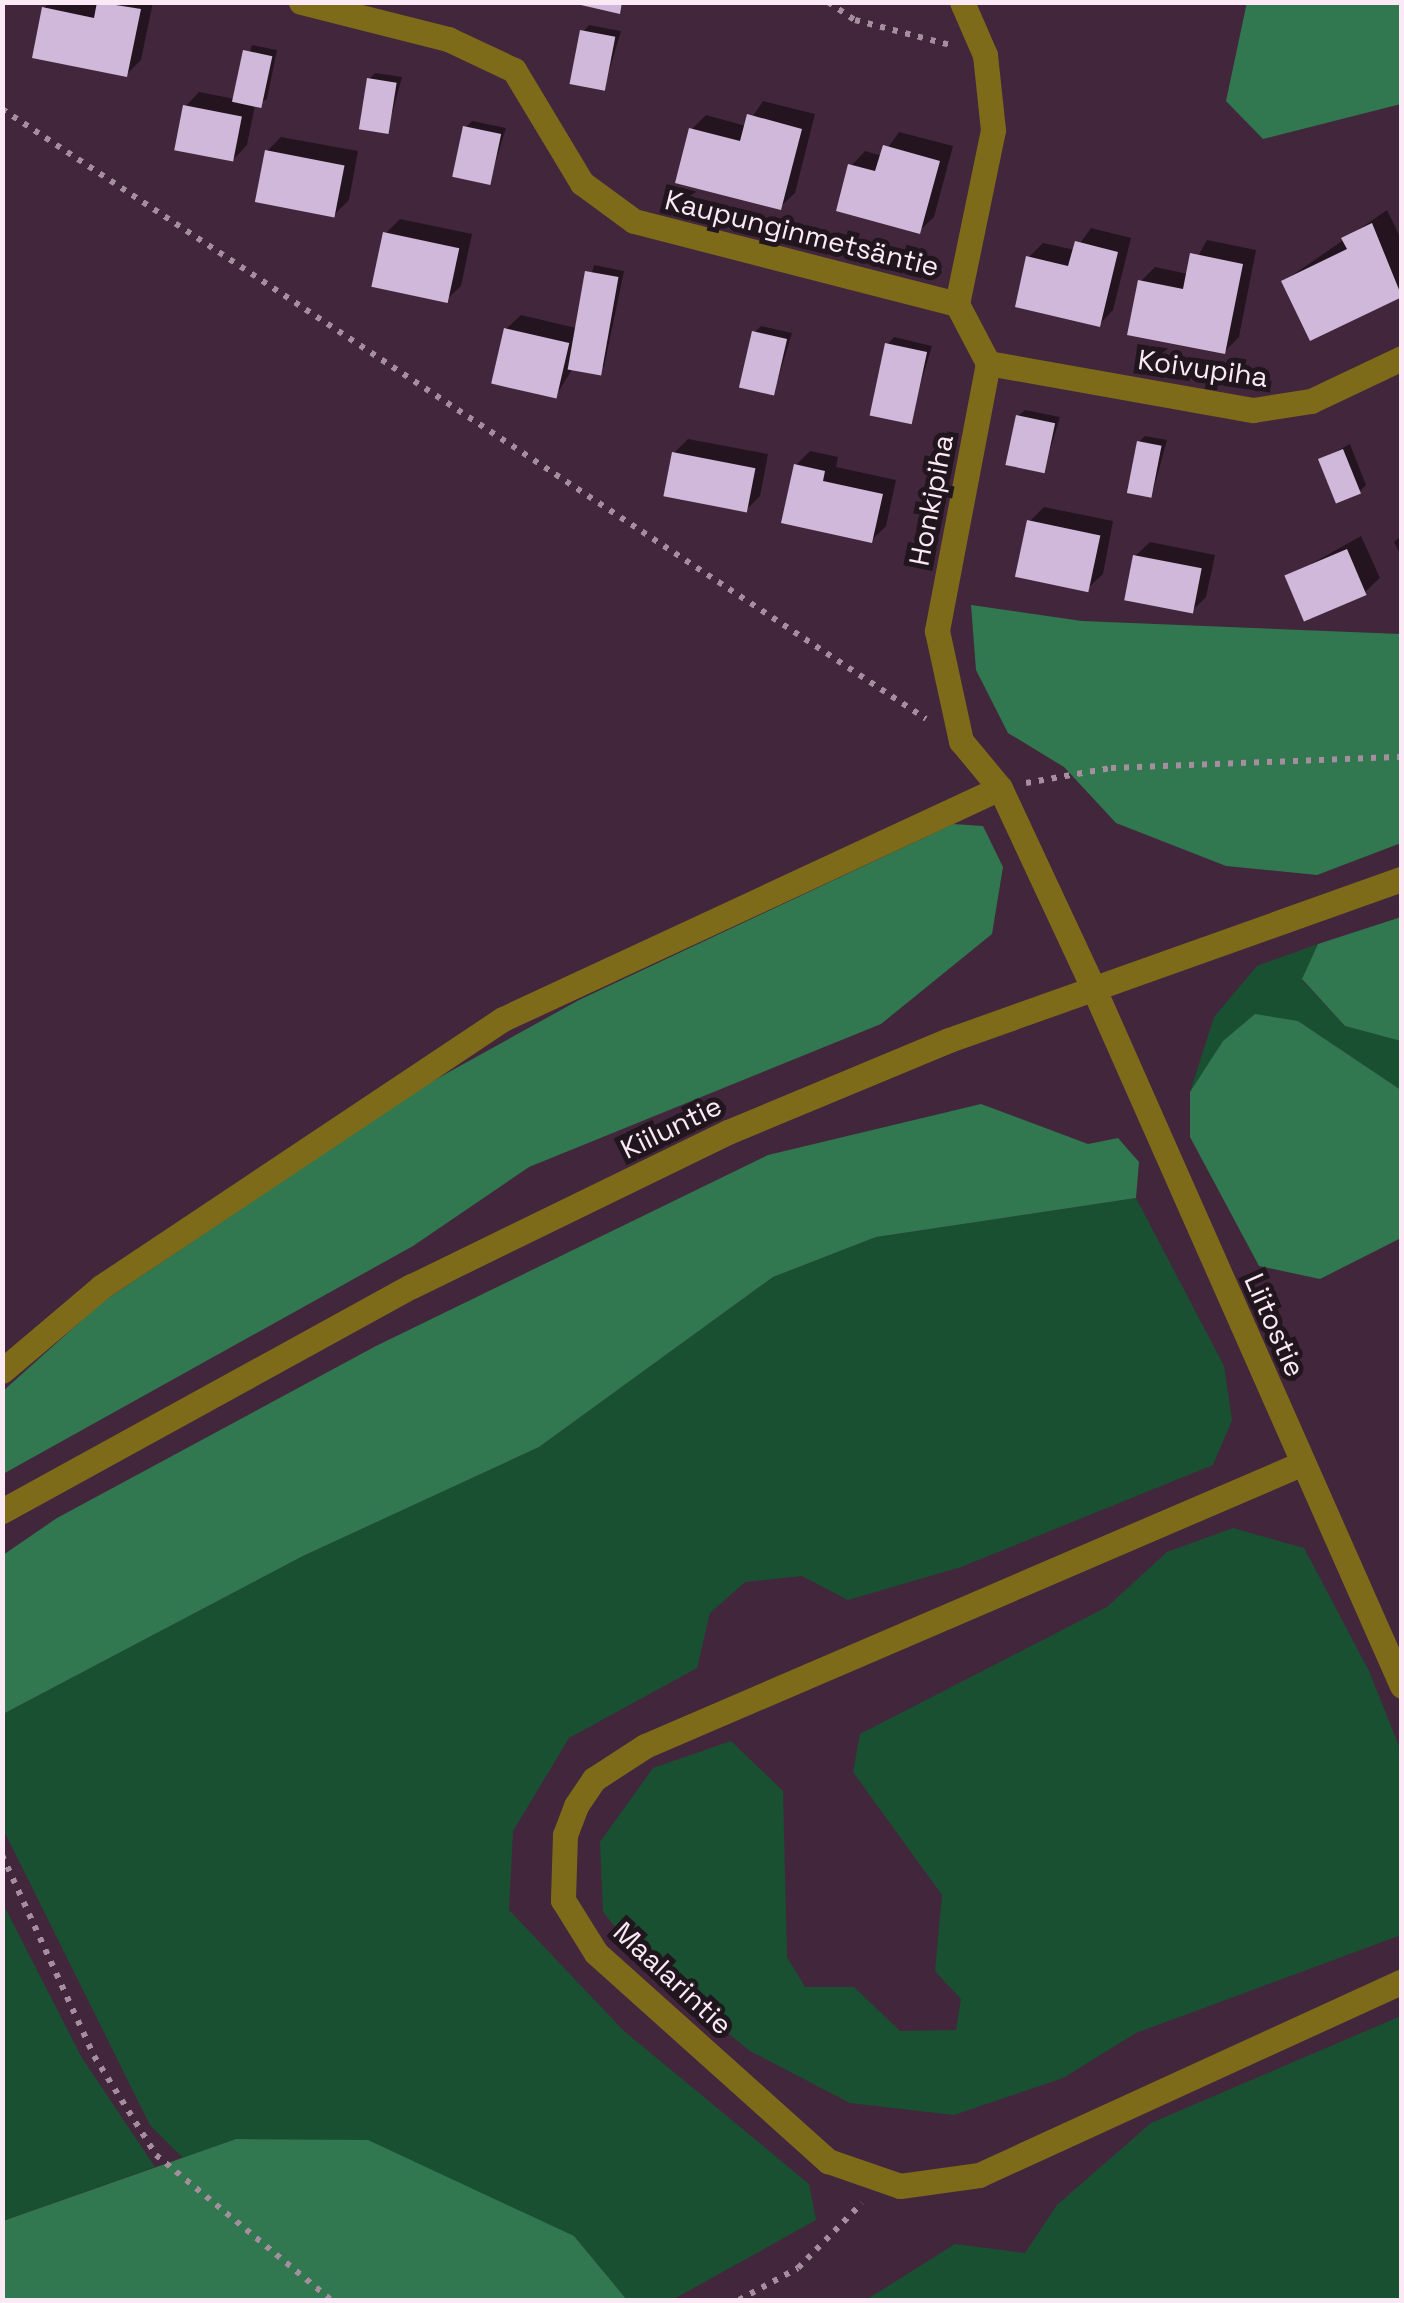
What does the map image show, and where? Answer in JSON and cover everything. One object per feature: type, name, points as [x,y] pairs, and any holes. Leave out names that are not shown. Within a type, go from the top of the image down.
[{"type":"street","name":"Kaupunginmetsäntie","points":[[301,2],[448,39],[514,70],[582,183],[634,221],[957,304]]},
{"type":"street","points":[[962,2],[984,54],[994,130],[957,304],[988,363]]},
{"type":"street","name":"Koivupiha","points":[[988,363],[1254,410],[1310,401],[1402,358]]},
{"type":"street","name":"Honkipiha","points":[[988,363],[938,631],[961,741],[1000,788],[1094,987]]},
{"type":"street","points":[[2,1370],[101,1287],[503,1019],[1000,788]]},
{"type":"street","name":"Kiiluntie","points":[[2,1511],[396,1294],[728,1132],[1094,987],[1402,879]]},
{"type":"street","name":"Liitostie","points":[[1094,987],[1402,1686]]},
{"type":"street","name":"Maalarintie","points":[[1302,1462],[646,1746],[594,1779],[576,1806],[565,1836],[563,1900],[596,1952],[828,2160],[884,2180],[978,2176],[1402,1981]]},
{"type":"path","points":[[828,2],[856,20],[984,54]]},
{"type":"path","points":[[2,110],[961,741]]},
{"type":"path","points":[[1000,788],[1111,768],[1402,758]]},
{"type":"path","points":[[2,1855],[94,2056],[156,2154],[331,2300]]},
{"type":"path","points":[[739,2300],[798,2268],[884,2180]]},
{"type":"green space","points":[[1247,2],[1401,3],[1401,104],[1263,139],[1226,101]]},
{"type":"green space","points":[[971,605],[1082,621],[1401,634],[1401,843],[1317,875],[1226,866],[1116,823],[1064,767],[1008,733],[976,670]]},
{"type":"green space","points":[[953,824],[983,826],[1003,867],[992,934],[881,1024],[529,1167],[413,1246],[3,1474],[3,1391],[101,1303],[422,1087],[579,1000]]},
{"type":"green space","points":[[1402,917],[1401,1041],[1345,1026],[1302,979],[1318,944]]},
{"type":"green space","points":[[1318,944],[1302,980],[1345,1026],[1401,1041],[1401,1090],[1298,1021],[1190,1092],[1214,1017],[1257,966]]},
{"type":"green space","points":[[1255,1014],[1298,1021],[1401,1090],[1401,1238],[1320,1279],[1259,1266],[1190,1137],[1190,1092],[1223,1041]]},
{"type":"green space","points":[[981,1104],[1088,1144],[1118,1138],[1139,1162],[1136,1198],[876,1237],[773,1277],[539,1447],[303,1556],[3,1714],[3,1555],[57,1518],[376,1346],[768,1155]]},
{"type":"green space","points":[[1136,1198],[1224,1366],[1232,1420],[1213,1465],[961,1567],[848,1600],[802,1576],[745,1582],[710,1613],[697,1668],[569,1738],[513,1831],[509,1910],[624,2031],[809,2184],[816,2220],[672,2300],[627,2300],[574,2236],[236,2139],[183,2158],[150,2125],[3,1829],[3,1714],[303,1556],[539,1447],[773,1277],[876,1237]]},
{"type":"green space","points":[[1233,1528],[1304,1548],[1369,1671],[1401,1751],[1401,1935],[1136,2033],[1063,2078],[954,2115],[850,2103],[750,2051],[648,1968],[603,1912],[600,1842],[653,1768],[731,1741],[783,1791],[787,1957],[805,1987],[854,1987],[900,2031],[956,2030],[961,1999],[935,1971],[942,1895],[853,1772],[860,1734],[1107,1607],[1167,1552]]},
{"type":"green space","points":[[2,1902],[82,2058],[155,2167],[3,2221]]},
{"type":"green space","points":[[1401,2016],[1401,2300],[866,2300],[955,2244],[1025,2253],[1057,2205],[1151,2123]]},
{"type":"green space","points":[[236,2139],[368,2140],[574,2236],[627,2300],[3,2300],[3,2221]]},
{"type":"building","points":[[97,2],[141,9],[127,77],[32,58],[42,7],[94,18]]},
{"type":"building","points":[[568,2],[622,2],[620,14]]},
{"type":"building","points":[[580,30],[615,37],[605,91],[570,84]]},
{"type":"building","points":[[243,50],[272,56],[261,108],[232,102]]},
{"type":"building","points":[[367,78],[397,83],[388,134],[359,129]]},
{"type":"building","points":[[183,105],[242,116],[233,162],[174,150]]},
{"type":"building","points":[[747,114],[802,129],[781,210],[675,183],[689,128],[740,141]]},
{"type":"building","points":[[463,126],[501,134],[490,185],[452,177]]},
{"type":"building","points":[[883,145],[940,161],[920,234],[836,211],[848,164],[875,171]]},
{"type":"building","points":[[265,150],[345,165],[334,217],[255,202]]},
{"type":"building","points":[[1372,223],[1402,297],[1310,341],[1281,281],[1347,249],[1341,238]]},
{"type":"building","points":[[383,232],[459,248],[448,303],[371,287]]},
{"type":"building","points":[[1075,241],[1118,252],[1100,327],[1015,307],[1026,256],[1068,266]]},
{"type":"building","points":[[1190,253],[1243,264],[1225,354],[1127,335],[1138,280],[1183,289]]},
{"type":"building","points":[[585,271],[618,277],[601,375],[568,369]]},
{"type":"building","points":[[504,328],[569,343],[556,399],[491,384]]},
{"type":"building","points":[[752,331],[787,339],[774,396],[739,388]]},
{"type":"building","points":[[885,343],[927,352],[912,424],[870,415]]},
{"type":"building","points":[[1016,415],[1055,423],[1045,473],[1005,465]]},
{"type":"building","points":[[1137,441],[1162,446],[1151,498],[1127,493]]},
{"type":"building","points":[[1343,449],[1361,494],[1336,504],[1318,459]]},
{"type":"building","points":[[672,452],[755,468],[747,512],[663,496]]},
{"type":"building","points":[[794,464],[825,471],[823,481],[883,494],[872,543],[781,523]]},
{"type":"building","points":[[1027,520],[1100,536],[1088,592],[1015,577]]},
{"type":"building","points":[[1347,549],[1367,595],[1304,622],[1284,576]]},
{"type":"building","points":[[1133,555],[1202,568],[1193,614],[1124,600]]}]
